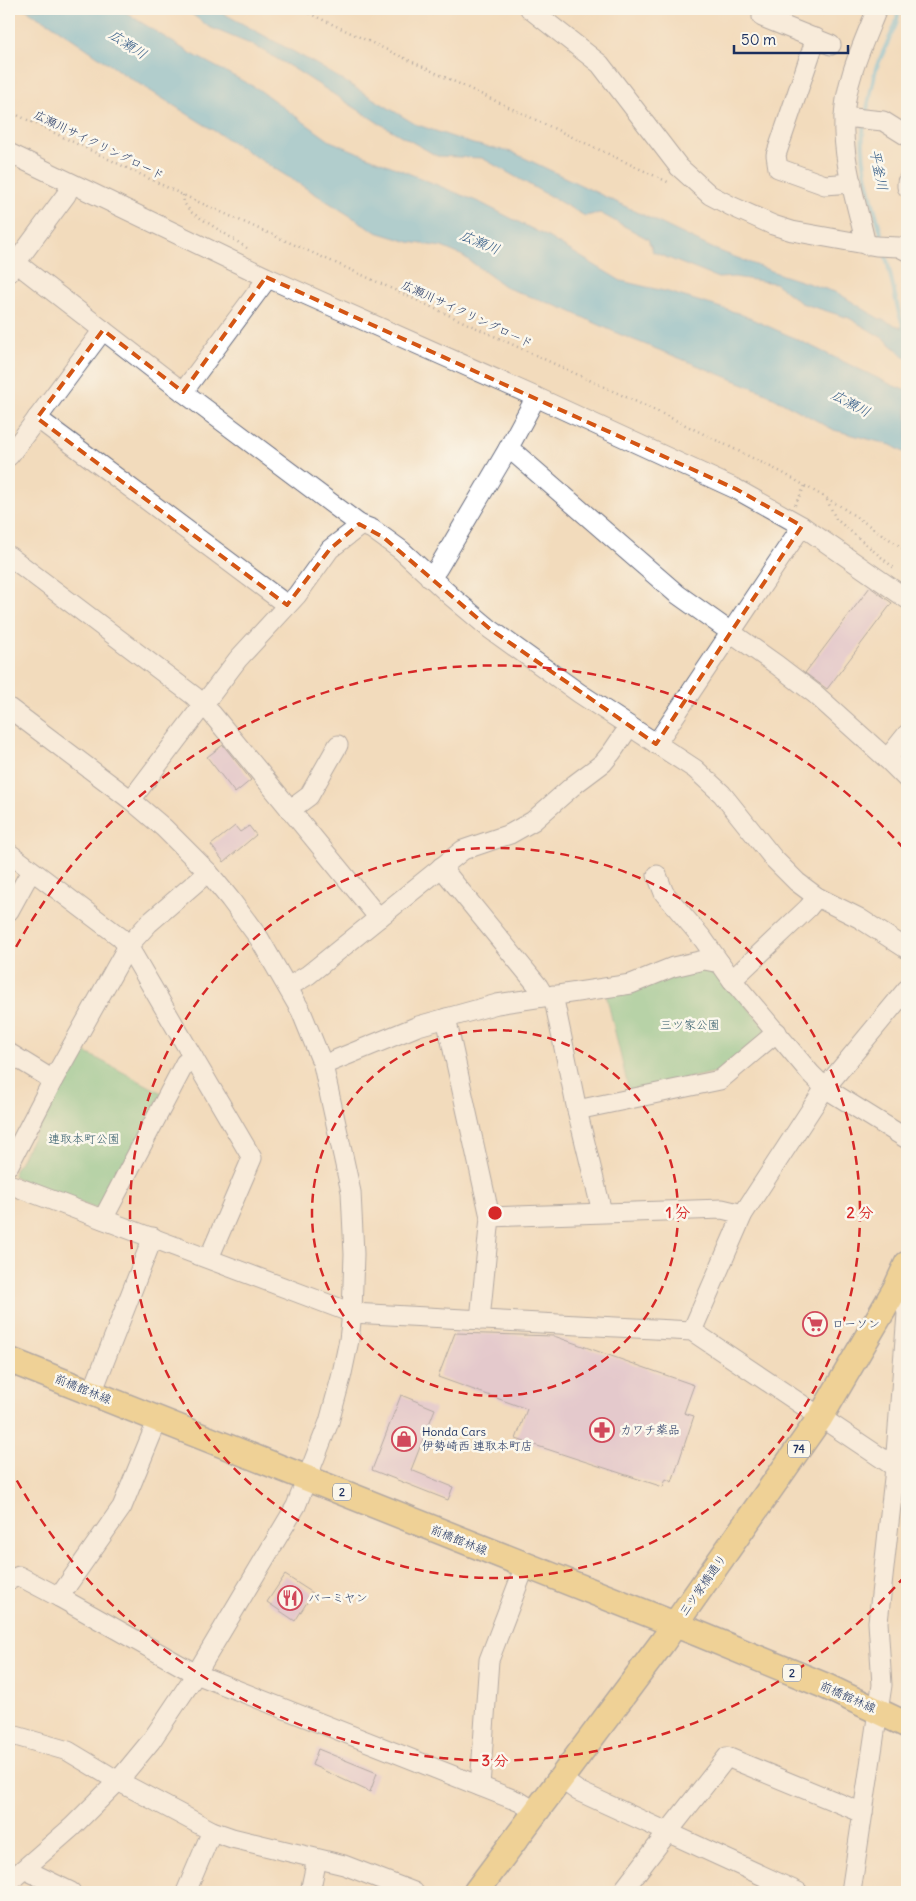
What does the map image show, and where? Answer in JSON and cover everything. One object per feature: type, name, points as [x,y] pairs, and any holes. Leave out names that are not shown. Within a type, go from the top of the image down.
[{"type":"main road","name":"三ツ家橋通り","points":[[476,1892],[675,1625],[820,1418],[896,1288],[907,1264]]},
{"type":"main road","name":"前橋館林線","points":[[9,1360],[823,1685],[907,1725]]},
{"type":"street","points":[[530,9],[600,64],[679,167],[710,195],[772,225],[792,231],[903,249]]},
{"type":"street","points":[[871,245],[852,183],[845,143],[858,55],[877,9]]},
{"type":"street","points":[[762,17],[823,42],[776,155],[778,168],[825,185],[852,183]]},
{"type":"street","points":[[848,118],[876,120],[889,124],[907,136]]},
{"type":"street","points":[[9,153],[266,277],[536,396],[736,490],[802,526],[907,599]]},
{"type":"street","points":[[907,182],[907,187]]},
{"type":"street","points":[[71,184],[66,195],[11,264],[24,268],[183,392],[359,524],[372,529],[401,550],[430,578],[490,628],[629,727],[695,769],[722,794],[774,859],[797,882],[817,897],[859,918],[907,949]]},
{"type":"street","points":[[183,392],[264,283],[266,277]]},
{"type":"street","points":[[9,456],[103,330]]},
{"type":"street","points":[[430,578],[508,449],[536,396]]},
{"type":"street","points":[[38,418],[287,605]]},
{"type":"street","points":[[508,449],[677,594],[803,684],[907,779]]},
{"type":"street","points":[[131,800],[202,704],[238,660],[287,605],[330,549],[356,530],[359,524]]},
{"type":"street","points":[[656,744],[802,526]]},
{"type":"street","points":[[9,556],[187,690],[202,704],[379,918]]},
{"type":"street","points":[[9,708],[131,800],[176,839],[208,872],[248,921],[301,1011],[323,1065],[351,1192],[354,1254],[349,1340],[339,1387],[329,1422],[296,1506],[196,1674],[151,1741],[118,1782],[72,1827],[9,1882]]},
{"type":"street","points":[[288,987],[308,975],[463,850],[510,834],[533,821],[603,763],[629,727]]},
{"type":"street","points":[[887,759],[907,734]]},
{"type":"street","points":[[290,810],[309,796],[338,745]]},
{"type":"street","points":[[9,853],[120,937],[128,946],[252,1158],[209,1258]]},
{"type":"street","points":[[441,867],[548,996],[602,1212]]},
{"type":"street","points":[[9,911],[26,880],[33,872]]},
{"type":"street","points":[[9,1165],[53,1080],[128,946],[150,923],[208,872]]},
{"type":"street","points":[[657,875],[664,893],[703,939],[732,980],[811,1074],[826,1088],[907,1139]]},
{"type":"street","points":[[732,980],[808,908],[817,897]]},
{"type":"street","points":[[323,1065],[418,1026],[497,1004],[631,984],[673,967],[704,960],[720,963]]},
{"type":"street","points":[[692,1331],[742,1214],[826,1088],[907,989]]},
{"type":"street","points":[[446,1018],[490,1217],[480,1320]]},
{"type":"street","points":[[577,1110],[720,1080],[777,1032]]},
{"type":"street","points":[[9,1053],[53,1080]]},
{"type":"street","points":[[103,1219],[185,1063],[193,1057]]},
{"type":"street","points":[[9,1184],[352,1313],[692,1331],[820,1418],[901,1470]]},
{"type":"street","points":[[490,1217],[722,1209],[742,1214]]},
{"type":"street","points":[[92,1393],[153,1237]]},
{"type":"street","points":[[851,1892],[882,1685],[878,1622],[901,1470],[907,1314],[905,1302],[896,1288]]},
{"type":"street","points":[[59,1598],[122,1508],[158,1419]]},
{"type":"street","points":[[480,1786],[489,1660],[525,1566]]},
{"type":"street","points":[[9,1580],[19,1576],[196,1674],[520,1802],[536,1812]]},
{"type":"street","points":[[9,1734],[68,1751],[118,1782],[212,1831],[344,1865],[414,1892]]},
{"type":"street","points":[[622,1892],[727,1757],[863,1813]]},
{"type":"street","points":[[561,1779],[578,1791],[798,1892]]},
{"type":"street","points":[[186,1892],[212,1831]]},
{"type":"street","points":[[310,1892],[317,1859]]},
{"type":"street","points":[[24,1869],[71,1892]]},
{"type":"path","points":[[300,9],[678,186]]},
{"type":"path","name":"広瀬川サイクリングロード","points":[[9,111],[183,195],[360,274],[667,416],[782,473],[880,532],[907,551]]},
{"type":"path","points":[[183,195],[184,203],[191,212],[253,251]]},
{"type":"path","points":[[826,499],[836,519],[900,573]]},
{"type":"highlighted area","points":[[266,277],[736,489],[802,526],[656,744],[490,629],[383,537],[359,524],[330,549],[287,605],[37,418],[103,330],[183,392]]},
{"type":"green space","name":"三ツ家公園","points":[[707,967],[716,970],[765,1027],[763,1035],[717,1072],[629,1091],[606,994]]},
{"type":"green space","name":"連取本町公園","points":[[81,1050],[162,1093],[103,1203],[94,1208],[16,1178],[13,1174]]},
{"type":"water","name":"広瀬川","points":[[25,9],[120,9],[190,53],[258,89],[330,141],[481,203],[546,236],[621,281],[668,292],[738,313],[907,391],[907,454],[891,445],[834,430],[764,392],[619,334],[565,309],[507,288],[463,256],[442,247],[409,242],[376,232],[125,75],[51,24]]},
{"type":"water","points":[[185,9],[214,9],[230,17],[316,64],[415,124],[473,144],[512,152],[714,249],[782,275],[838,293],[878,318],[907,330],[907,359],[886,340],[849,318],[801,303],[775,283],[734,277],[718,278],[653,252],[648,239],[600,213],[585,216],[482,158],[437,156],[377,122],[255,46],[209,27]]},
{"type":"building","points":[[870,587],[892,603],[827,689],[805,673]]},
{"type":"building","points":[[223,745],[251,780],[235,793],[207,757]]},
{"type":"building","points":[[235,826],[240,832],[249,826],[256,835],[224,862],[211,845]]},
{"type":"building","points":[[455,1333],[554,1336],[694,1385],[684,1413],[694,1416],[672,1482],[666,1479],[663,1487],[516,1439],[527,1409],[438,1377]]},
{"type":"building","name":"Honda Cars 伊勢崎西 連取本町店","points":[[401,1395],[435,1409],[411,1470],[453,1487],[448,1500],[372,1470]]},
{"type":"building","name":"バーミヤン","points":[[285,1575],[313,1593],[295,1621],[267,1602]]},
{"type":"building","points":[[318,1749],[377,1773],[370,1792],[312,1765]]},
{"type":"waterway","name":"平釜川","points":[[866,114],[876,68],[896,24],[899,9]]},
{"type":"waterway","name":"平釜川","points":[[864,124],[863,154],[865,168],[883,241]]},
{"type":"waterway","name":"平釜川","points":[[885,251],[899,313],[907,336]]},
{"type":"place","name":"ローソン","points":[[815,1324]]},
{"type":"place","name":"カワチ薬品","points":[[602,1430]]},
{"type":"place","name":"Honda Cars 伊勢崎西 連取本町店","points":[[404,1439]]},
{"type":"place","name":"バーミヤン","points":[[290,1598]]}]
